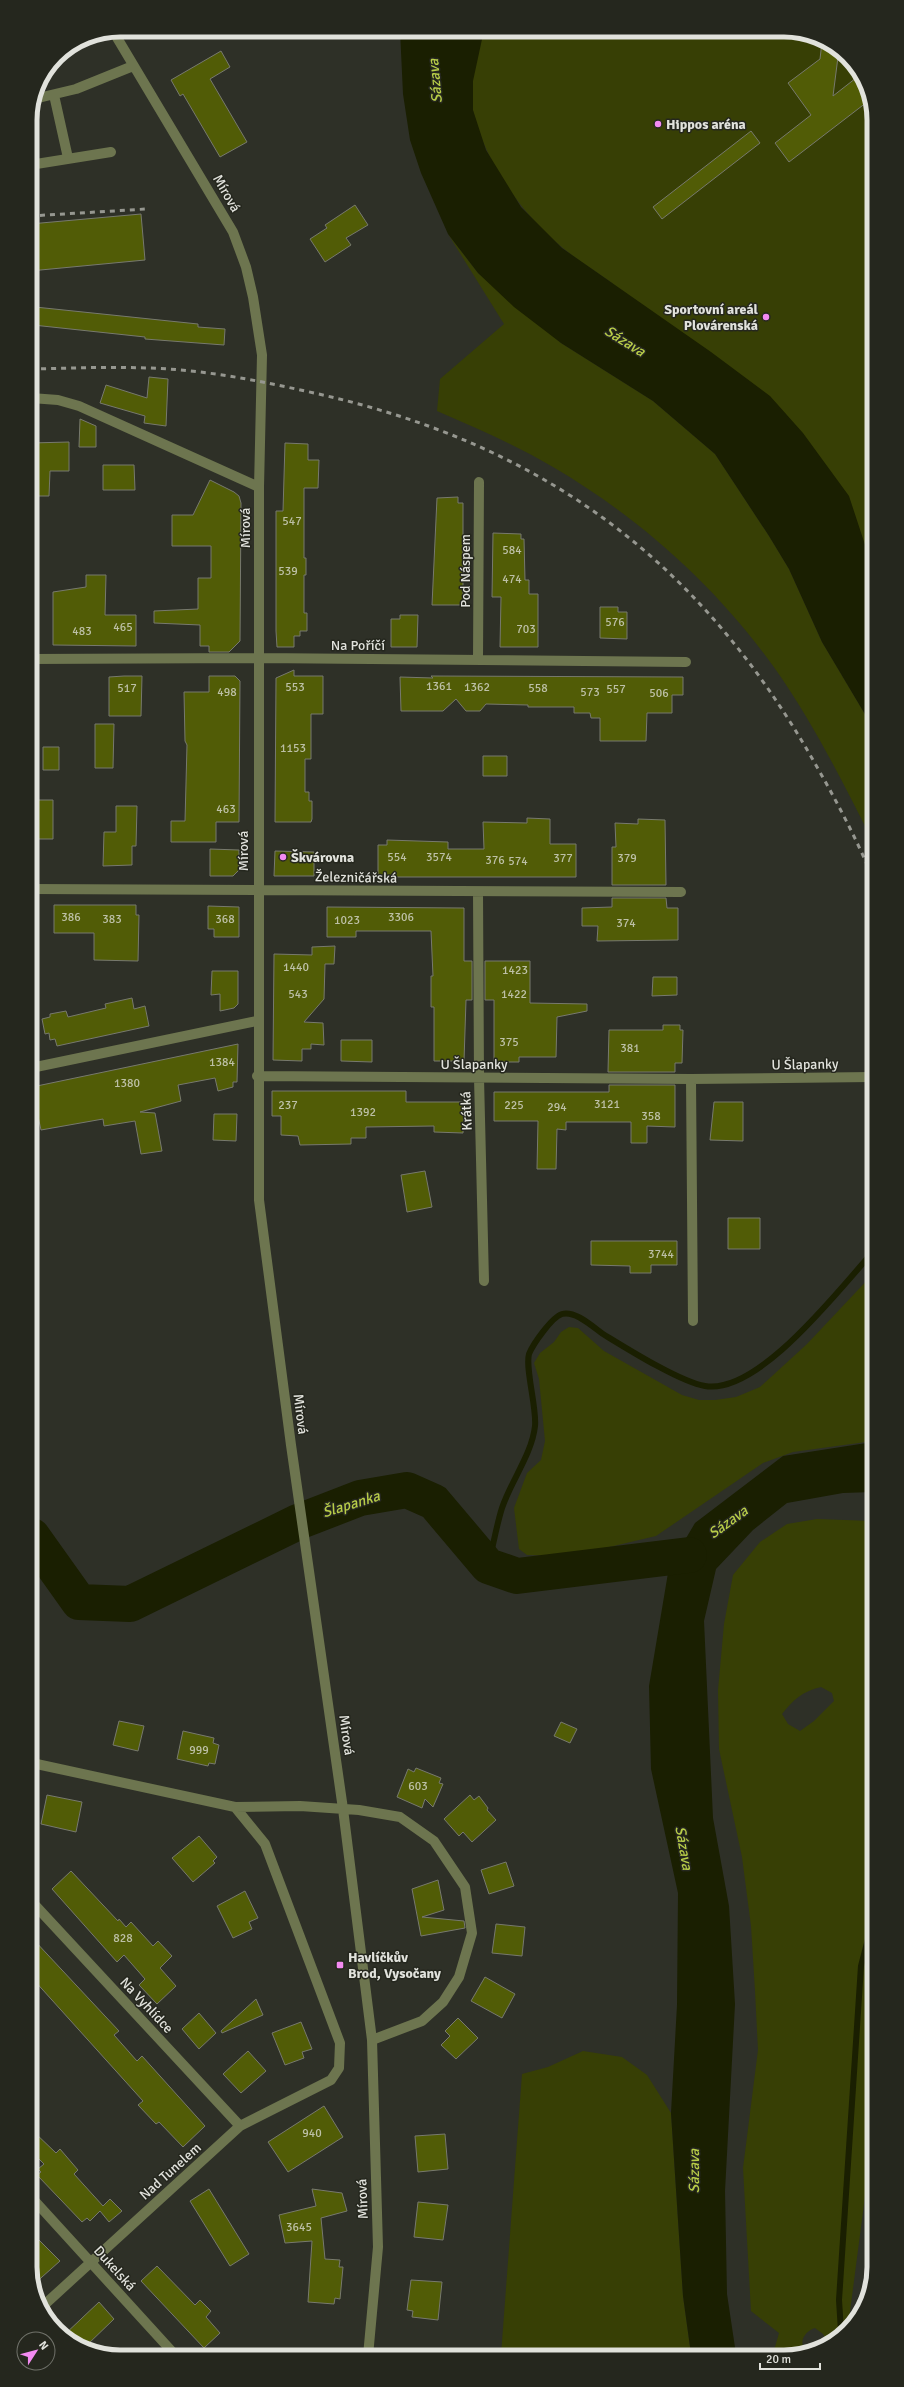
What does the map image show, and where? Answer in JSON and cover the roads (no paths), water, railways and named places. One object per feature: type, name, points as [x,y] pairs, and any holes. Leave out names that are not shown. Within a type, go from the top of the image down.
[{"type":"street","name":"Mírová","points":[[117,37],[233,232],[246,267],[255,308],[262,355],[258,487],[259,658],[257,1076],[259,1200],[290,1445],[343,1809],[372,2040],[378,2247],[369,2350]]},
{"type":"street","points":[[40,98],[96,82],[133,66]]},
{"type":"street","points":[[54,95],[68,158]]},
{"type":"street","points":[[37,164],[111,152]]},
{"type":"street","points":[[37,398],[58,400],[79,406],[258,487]]},
{"type":"street","name":"Pod Náspem","points":[[478,660],[480,482]]},
{"type":"street","name":"Na Poříčí","points":[[37,659],[259,658],[686,662]]},
{"type":"street","name":"Železničářská","points":[[37,889],[681,892]]},
{"type":"street","name":"Krátká","points":[[478,892],[479,1078],[484,1280]]},
{"type":"street","points":[[37,1067],[257,1021]]},
{"type":"street","name":"U Šlapanky","points":[[257,1076],[691,1079],[867,1077]]},
{"type":"street","points":[[691,1079],[693,1321]]},
{"type":"street","points":[[37,1764],[235,1807],[300,1806],[359,1810],[400,1817],[434,1841],[465,1887],[472,1933],[459,1977],[443,2002],[422,2020],[372,2040]]},
{"type":"street","name":"Nad Tunelem","points":[[46,2303],[240,2126],[331,2080],[340,2068],[342,2056],[340,2043],[266,1844],[235,1807]]},
{"type":"street","name":"Na Vyhlídce","points":[[37,1907],[240,2126]]},
{"type":"street","name":"Dukelská","points":[[37,2203],[172,2350]]},
{"type":"water","name":"Sázava","points":[[400,37],[482,37],[473,81],[473,110],[486,150],[521,207],[562,248],[711,352],[770,396],[803,433],[849,496],[867,551],[867,718],[822,642],[789,569],[715,454],[653,401],[561,343],[514,307],[478,273],[448,234],[421,173],[410,140],[403,94]]},
{"type":"water","name":"Sázava","points":[[867,1443],[867,1492],[843,1493],[787,1503],[753,1530],[716,1569],[704,1621],[713,1818],[729,1906],[735,2004],[725,2191],[727,2294],[735,2350],[690,2350],[683,2296],[671,2113],[677,2005],[678,1893],[651,1769],[649,1686],[669,1567],[695,1523],[783,1456]]},
{"type":"waterway","points":[[488,1566],[502,1508],[526,1457],[535,1426],[528,1360],[529,1354],[543,1331],[553,1320],[562,1314],[572,1314],[653,1364],[682,1378],[705,1386],[726,1384],[749,1374],[773,1357],[819,1313],[867,1259]]},
{"type":"waterway","name":"Šlapanka","points":[[37,1543],[79,1602],[130,1604],[298,1522],[360,1498],[407,1490],[434,1502],[488,1566],[517,1576],[689,1555]]},
{"type":"waterway","points":[[841,2327],[839,2300],[861,1966],[867,1943]]},
{"type":"railway","points":[[37,216],[146,209]]},
{"type":"railway","points":[[37,369],[117,367],[185,370],[254,380],[288,387],[389,413],[467,441],[539,477],[604,519],[665,569],[720,627],[771,693],[817,767],[846,820],[867,865]]},
{"type":"place","name":"Hippos aréna","points":[[658,124]]},
{"type":"place","name":"Sportovní areál Plovárenská","points":[[766,317]]},
{"type":"place","name":"Škvárovna","points":[[283,857]]},
{"type":"place","name":"Havlíčkův Brod, Vysočany","points":[[340,1965]]}]
